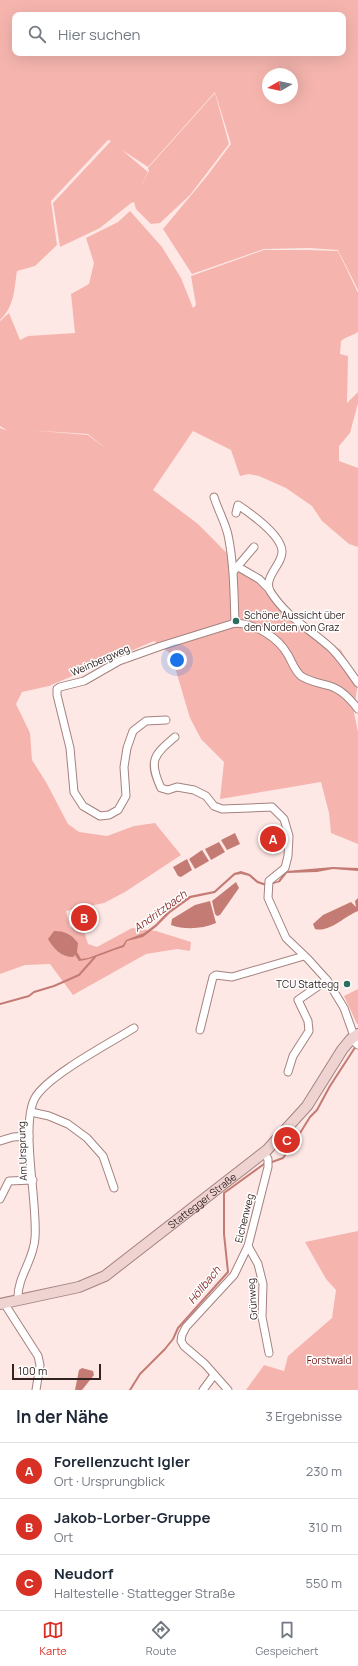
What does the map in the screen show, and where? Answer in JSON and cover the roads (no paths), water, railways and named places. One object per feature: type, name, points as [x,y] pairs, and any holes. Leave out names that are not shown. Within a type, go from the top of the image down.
[{"type":"main road","name":"Stattegger Straße","points":[[2,1303],[79,1287],[105,1276],[264,1153],[307,1106],[342,1050],[355,1038]]},
{"type":"street","points":[[214,497],[228,536],[235,569],[235,623],[250,626],[276,639],[286,650],[299,675],[310,681],[337,689],[345,694],[358,709]]},
{"type":"street","points":[[236,513],[238,505],[257,517],[272,533],[281,547],[281,557],[271,576],[269,589]]},
{"type":"street","points":[[235,569],[254,547]]},
{"type":"street","points":[[235,569],[260,579],[269,589],[280,606],[290,616],[333,650],[358,683]]},
{"type":"street","name":"Weinbergweg","points":[[166,720],[146,721],[133,731],[126,748],[124,767],[126,796],[118,810],[109,815],[100,816],[83,806],[74,792],[70,748],[57,695],[57,689],[90,678],[125,659],[176,641],[235,623]]},
{"type":"street","points":[[175,737],[156,755],[154,766],[161,788],[168,790],[177,787],[194,790],[206,796],[217,808],[222,809],[272,807],[284,819],[289,836],[288,856],[285,868],[268,885],[268,898],[286,938],[327,980],[344,1008],[355,1038]]},
{"type":"street","points":[[200,1030],[204,1019],[213,977],[216,975],[232,977],[304,956]]},
{"type":"street","points":[[288,1072],[293,1056],[309,1031],[308,1022],[300,1008],[298,1000],[327,980]]},
{"type":"street","name":"Am Ursprung","points":[[18,1299],[18,1289],[29,1264],[36,1238],[29,1136],[30,1112],[34,1099],[49,1082],[134,1028]]},
{"type":"street","points":[[30,1112],[49,1116],[68,1124],[87,1138],[104,1156],[114,1188]]},
{"type":"street","points":[[0,1141],[13,1137],[29,1136]]},
{"type":"street","name":"Eichenweg","points":[[228,1390],[205,1364],[184,1346],[182,1336],[186,1327],[234,1275],[248,1246],[268,1167],[268,1158],[264,1153]]},
{"type":"street","points":[[0,1199],[9,1181],[33,1180]]},
{"type":"street","name":"Grünweg","points":[[248,1246],[258,1264],[263,1284],[262,1317],[269,1353]]},
{"type":"street","points":[[2,1303],[38,1356],[40,1365],[36,1390]]},
{"type":"street","points":[[204,1390],[214,1375]]},
{"type":"waterway","name":"Andritzbach","points":[[0,1004],[29,996],[34,992],[54,986],[79,975],[95,957]]},
{"type":"waterway","name":"Höllbach","points":[[272,1162],[283,1158],[292,1146],[310,1117],[317,1110],[330,1086],[356,1046]]},
{"type":"waterway","name":"Höllbach","points":[[130,1390],[140,1374],[173,1339],[178,1328],[228,1272],[224,1234],[224,1193],[264,1164]]},
{"type":"place","name":"Schöne Aussicht über den Norden von Graz","points":[[236,621]]},
{"type":"place","name":"Forellenzucht Igler","points":[[273,839]]},
{"type":"place","name":"Jakob-Lorber-Gruppe","points":[[84,918]]},
{"type":"place","name":"TCU Stattegg","points":[[347,984]]},
{"type":"place","name":"Neudorf","points":[[287,1140]]},
{"type":"park label","name":"Forstwald","points":[[329,1360]]}]
